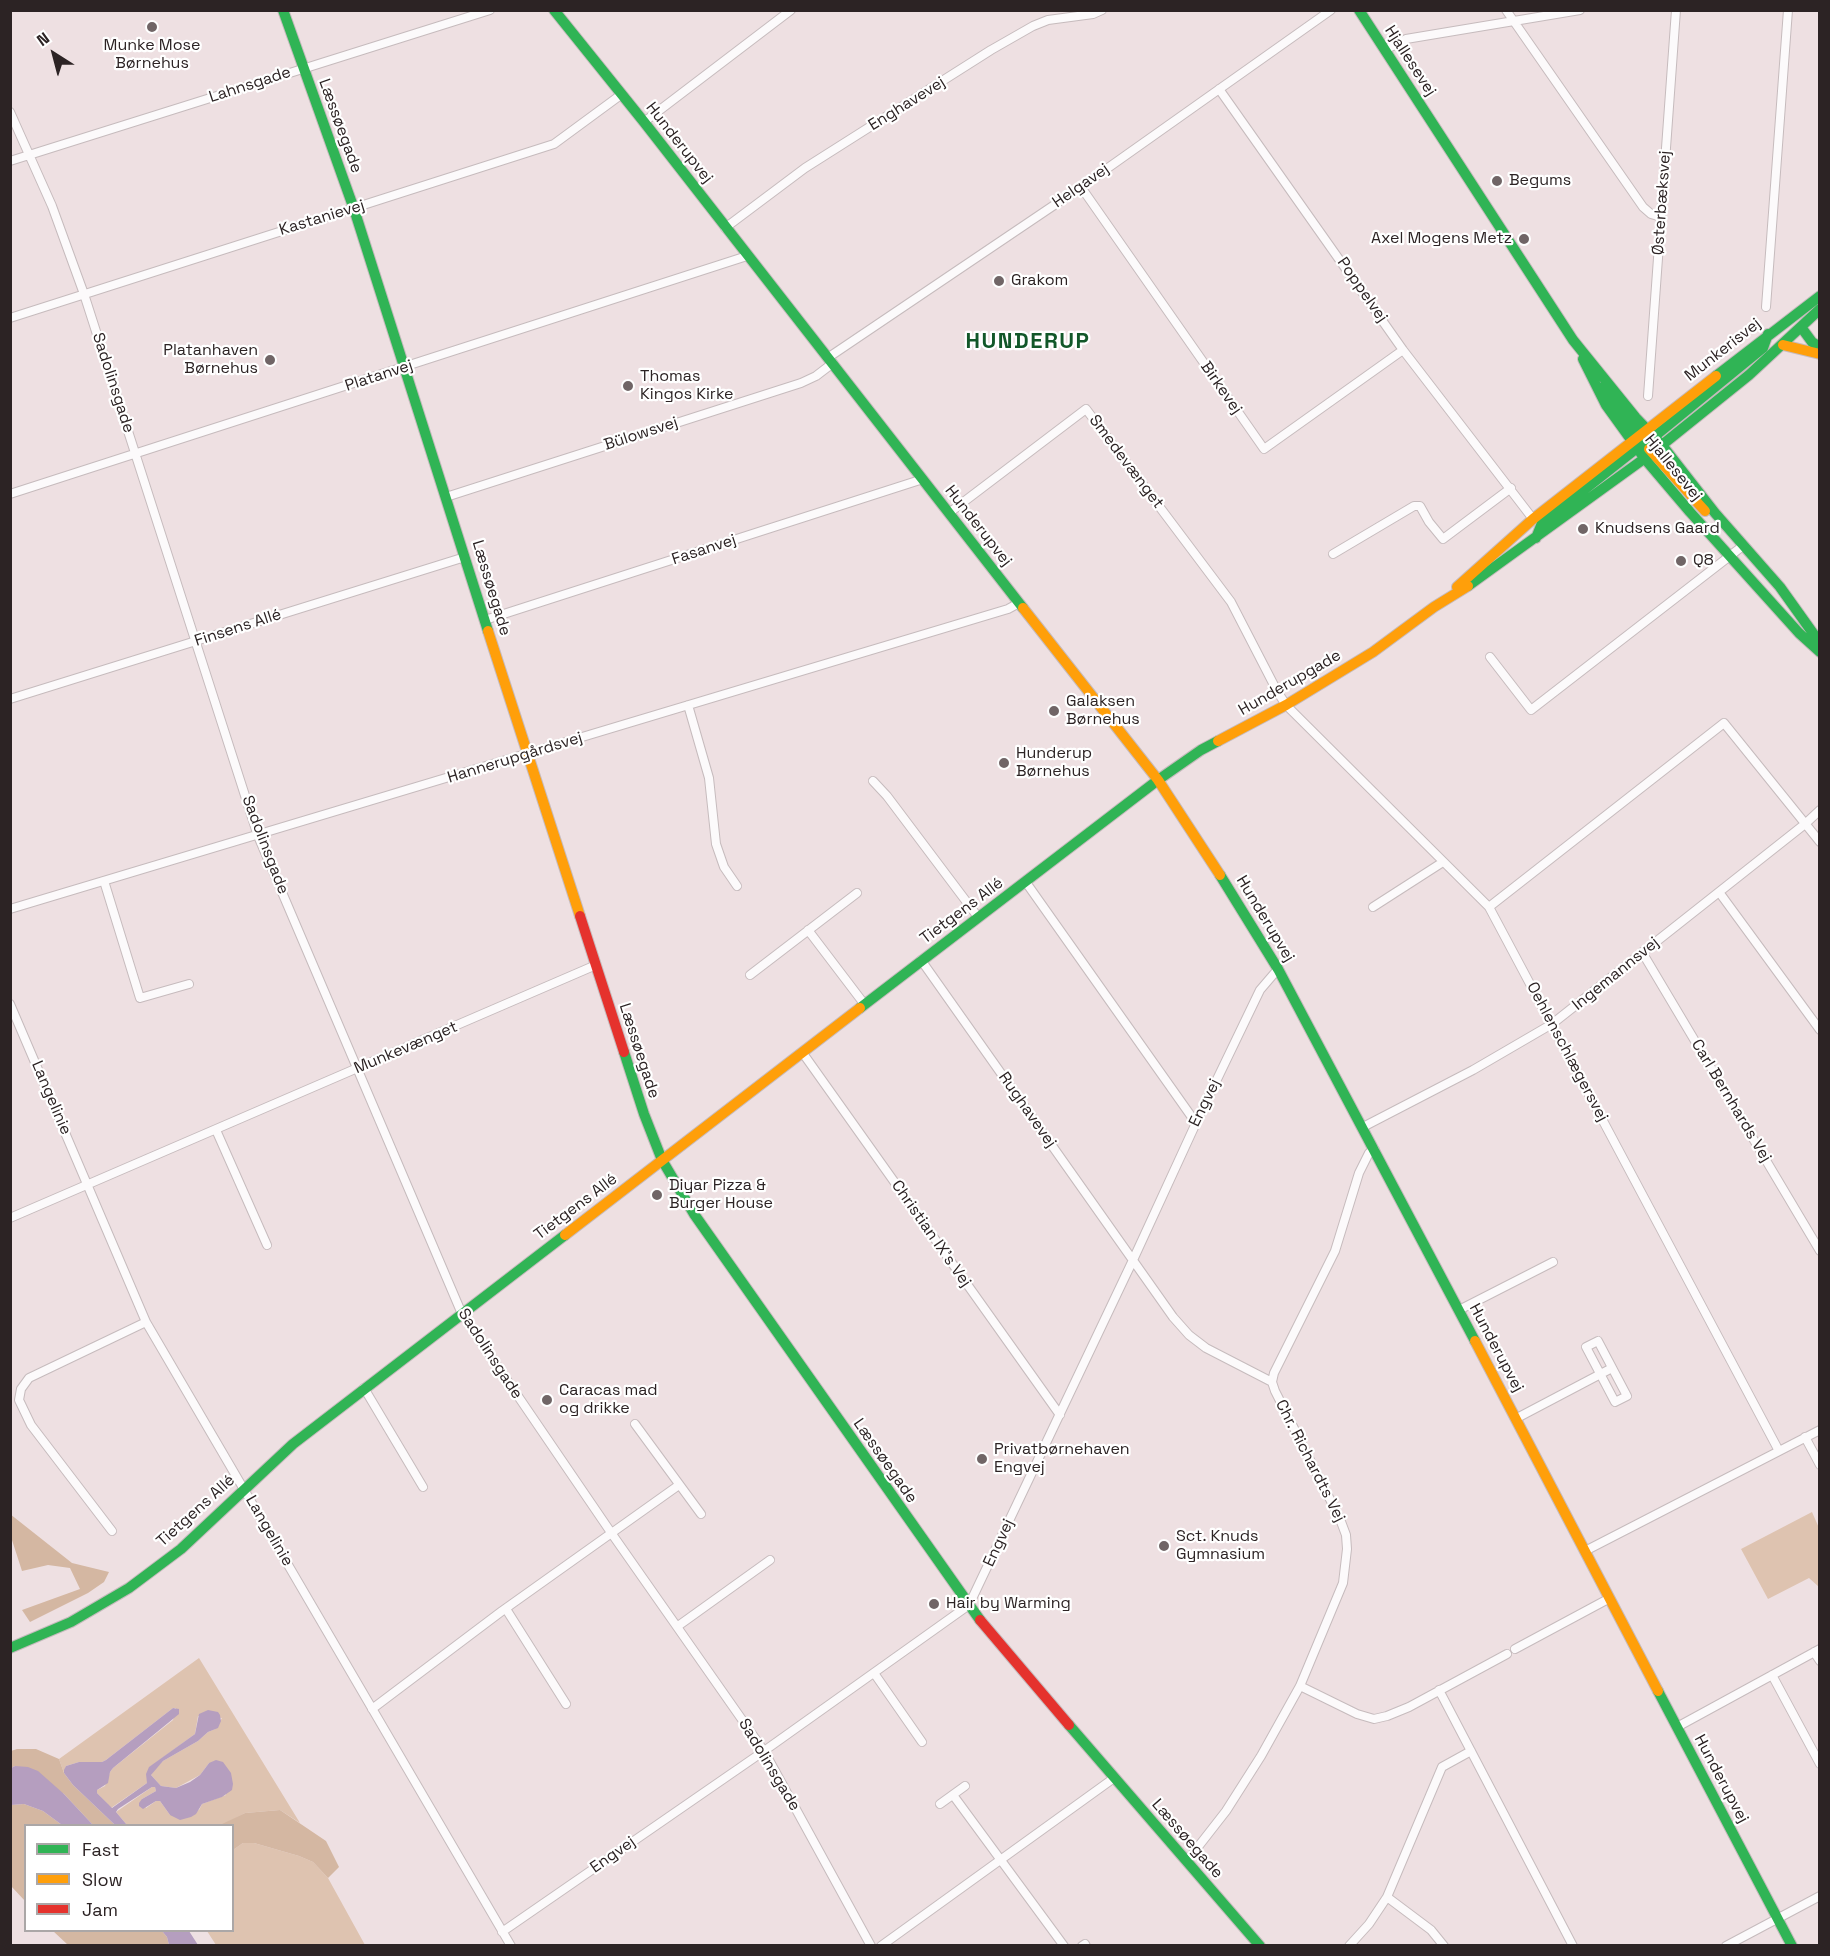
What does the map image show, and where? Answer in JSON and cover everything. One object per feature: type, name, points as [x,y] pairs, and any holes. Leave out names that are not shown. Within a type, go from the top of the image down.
[{"type":"street","name":"Læssøegade","points":[[283,10],[354,209],[527,754],[644,1114],[662,1160],[694,1214],[969,1605],[1114,1778],[1260,1946]]},
{"type":"street","name":"Lahnsgade","points":[[10,161],[490,10]]},
{"type":"street","name":"Hunderupvej","points":[[554,10],[831,360],[1158,780],[1209,858],[1278,969],[1363,1127],[1791,1946]]},
{"type":"street","points":[[644,122],[791,10]]},
{"type":"street","name":"Enghavevej","points":[[726,228],[805,168],[991,50],[1048,20],[1093,14],[1102,10]]},
{"type":"street","name":"Helgavej","points":[[831,360],[1081,188],[1331,10]]},
{"type":"street","name":"Hjallesevej","points":[[1359,10],[1574,340],[1690,512],[1799,633],[1820,652]]},
{"type":"street","points":[[1506,10],[1643,207],[1651,214],[1661,217]]},
{"type":"street","points":[[1385,50],[1406,39],[1580,10]]},
{"type":"street","name":"Østerbæksvej","points":[[1648,396],[1676,10]]},
{"type":"street","points":[[1766,307],[1788,10]]},
{"type":"street","name":"Poppelvej","points":[[1219,88],[1403,350],[1533,519]]},
{"type":"street","name":"Kastanievej","points":[[10,318],[554,144],[622,94]]},
{"type":"street","name":"Sadolinsgade","points":[[10,112],[52,206],[84,294],[258,836],[462,1314],[764,1751],[871,1946]]},
{"type":"street","name":"Birkevej","points":[[1081,188],[1264,448],[1403,350]]},
{"type":"street","name":"Platanvej","points":[[10,494],[747,256]]},
{"type":"street","name":"Munkerisvej","points":[[1645,443],[1768,334],[1820,296]]},
{"type":"street","name":"Munkerisvej","points":[[1645,443],[1749,375],[1820,309]]},
{"type":"street","points":[[1801,327],[1812,342],[1820,347]]},
{"type":"street","name":"Hjallesevej","points":[[1574,340],[1606,405],[1715,513],[1780,587],[1820,643]]},
{"type":"street","points":[[1783,345],[1820,354]]},
{"type":"street","name":"Bülowsvej","points":[[446,497],[801,383],[816,375],[831,360]]},
{"type":"street","name":"Smedevænget","points":[[949,513],[1086,409],[1204,566]]},
{"type":"street","name":"Hunderupgade","points":[[1434,608],[1533,519],[1645,443]]},
{"type":"street","name":"Hunderupgade","points":[[1158,780],[1201,750],[1286,705],[1374,652],[1434,608],[1483,577],[1536,538],[1542,523],[1645,443]]},
{"type":"street","name":"Fasanvej","points":[[485,620],[923,479]]},
{"type":"street","points":[[1333,554],[1414,506],[1420,506],[1443,539],[1510,488]]},
{"type":"street","points":[[1490,657],[1530,710],[1730,556],[1740,541]]},
{"type":"street","name":"Finsens Allé","points":[[10,699],[465,557]]},
{"type":"street","name":"Oehlenschlægersvej","points":[[1204,566],[1231,602],[1286,705],[1489,907],[1779,1451]]},
{"type":"street","name":"Hannerupgårdsvej","points":[[10,909],[1008,609],[1019,603]]},
{"type":"street","points":[[688,705],[709,778],[716,844],[724,867],[737,886]]},
{"type":"street","points":[[1489,907],[1724,723],[1820,842]]},
{"type":"street","name":"Tietgens Allé","points":[[10,1648],[71,1622],[129,1588],[181,1549],[293,1444],[364,1388],[1158,780]]},
{"type":"street","points":[[873,782],[887,796],[978,917]]},
{"type":"street","name":"Ingemannsvej","points":[[1363,1127],[1473,1070],[1552,1024],[1820,810]]},
{"type":"street","points":[[1373,907],[1443,862]]},
{"type":"street","points":[[104,881],[140,998],[189,984]]},
{"type":"street","points":[[1025,881],[1196,1123]]},
{"type":"street","points":[[1719,892],[1820,1030]]},
{"type":"street","points":[[750,975],[857,893]]},
{"type":"street","points":[[808,930],[865,1005]]},
{"type":"street","name":"Carl Bernhards Vej","points":[[1642,952],[1820,1251]]},
{"type":"street","name":"Rughavevej","points":[[921,960],[1173,1317],[1188,1335],[1206,1348],[1272,1382]]},
{"type":"street","name":"Munkevænget","points":[[10,1218],[596,965]]},
{"type":"street","name":"Engvej","points":[[502,1932],[764,1751],[969,1605],[1260,990],[1278,969]]},
{"type":"street","name":"Langelinie","points":[[10,1004],[146,1322],[511,1946]]},
{"type":"street","name":"Christian IX's Vej","points":[[802,1052],[1060,1415]]},
{"type":"street","points":[[216,1130],[267,1245]]},
{"type":"street","name":"Chr. Richardts Vej","points":[[1187,1861],[1226,1811],[1262,1756],[1300,1686],[1343,1583],[1347,1549],[1346,1534],[1272,1382],[1274,1373],[1335,1251],[1362,1164],[1375,1150]]},
{"type":"street","points":[[1459,1310],[1553,1262]]},
{"type":"street","points":[[112,1531],[31,1425],[19,1401],[21,1389],[29,1378],[146,1322]]},
{"type":"street","points":[[1598,1341],[1627,1396],[1615,1402],[1600,1375],[1586,1347],[1598,1341]]},
{"type":"street","points":[[1517,1419],[1612,1368]]},
{"type":"street","points":[[364,1388],[423,1487]]},
{"type":"street","points":[[635,1424],[701,1514]]},
{"type":"street","points":[[1585,1551],[1820,1430]]},
{"type":"street","points":[[1805,1437],[1820,1465]]},
{"type":"street","points":[[372,1708],[506,1608],[679,1485]]},
{"type":"street","points":[[678,1626],[770,1560]]},
{"type":"street","points":[[1300,1686],[1358,1714],[1374,1719],[1387,1716],[1409,1707],[1610,1598]]},
{"type":"street","points":[[506,1608],[566,1704]]},
{"type":"street","points":[[1677,1727],[1817,1651],[1820,1662]]},
{"type":"street","points":[[874,1673],[922,1742]]},
{"type":"street","points":[[1772,1675],[1820,1764]]},
{"type":"street","points":[[1439,1690],[1573,1946]]},
{"type":"street","points":[[1349,1946],[1369,1924],[1387,1897],[1442,1767],[1471,1751]]},
{"type":"street","points":[[881,1946],[1114,1778]]},
{"type":"street","points":[[940,1804],[965,1786]]},
{"type":"street","points":[[953,1795],[1064,1946]]},
{"type":"street","points":[[1726,1946],[1820,1896]]},
{"type":"street","points":[[1387,1897],[1431,1930],[1444,1946]]},
{"type":"shaded area","points":[[1812,1512],[1819,1528],[1819,1587],[1809,1578],[1768,1599],[1741,1549]]},
{"type":"shaded area","points":[[10,1514],[72,1563],[109,1572],[104,1582],[88,1593],[30,1622],[22,1610],[80,1589],[70,1568],[48,1565],[22,1571],[11,1537]]},
{"type":"shaded area","points":[[199,1658],[300,1823],[280,1810],[245,1813],[224,1824],[126,1824],[116,1812],[152,1787],[155,1787],[156,1791],[142,1799],[146,1808],[160,1801],[170,1815],[199,1810],[202,1804],[226,1795],[209,1763],[200,1775],[176,1788],[161,1786],[151,1775],[163,1761],[215,1729],[222,1718],[198,1716],[195,1734],[150,1767],[147,1783],[111,1808],[97,1793],[97,1790],[105,1786],[113,1768],[173,1720],[176,1708],[102,1762],[79,1762],[66,1766],[64,1773],[59,1759]]},
{"type":"shaded area","points":[[173,1708],[179,1709],[179,1714],[113,1768],[108,1783],[97,1790],[97,1793],[112,1808],[147,1783],[146,1774],[149,1767],[195,1734],[199,1714],[208,1710],[218,1712],[221,1721],[218,1728],[163,1761],[151,1775],[161,1786],[176,1788],[200,1775],[209,1763],[216,1760],[223,1762],[231,1773],[232,1790],[222,1797],[202,1804],[196,1814],[191,1817],[180,1820],[170,1815],[160,1801],[143,1809],[139,1806],[142,1799],[156,1791],[155,1787],[152,1787],[118,1809],[116,1812],[126,1824],[114,1824],[73,1785],[64,1773],[66,1766],[79,1762],[106,1760]]},
{"type":"shaded area","points":[[36,1749],[59,1759],[64,1773],[73,1785],[114,1824],[92,1824],[64,1794],[15,1766],[11,1768],[11,1751]]},
{"type":"shaded area","points":[[28,1767],[38,1771],[92,1824],[61,1824],[43,1811],[24,1804],[11,1805],[11,1768]]},
{"type":"shaded area","points":[[24,1804],[43,1811],[61,1824],[24,1824],[24,1900],[11,1886],[10,1805]]},
{"type":"shaded area","points":[[280,1810],[326,1841],[339,1867],[328,1878],[313,1862],[299,1856],[254,1843],[243,1843],[234,1849],[234,1824],[222,1824],[245,1813]]},
{"type":"shaded area","points":[[243,1843],[254,1843],[313,1862],[328,1878],[365,1945],[216,1945],[208,1932],[234,1932],[234,1849]]},
{"type":"shaded area","points":[[54,1932],[163,1932],[169,1945],[68,1945]]},
{"type":"shaded area","points":[[163,1932],[190,1932],[198,1945],[169,1945]]},
{"type":"traffic: fast","points":[[283,10],[354,209],[488,631]]},
{"type":"traffic: fast","points":[[554,10],[1023,608]]},
{"type":"traffic: fast","points":[[1359,10],[1573,340],[1636,418],[1662,445],[1715,513],[1780,587],[1820,643]]},
{"type":"traffic: fast","points":[[1716,376],[1820,296]]},
{"type":"traffic: fast","points":[[1468,586],[1652,453],[1749,375],[1820,309]]},
{"type":"traffic: fast","points":[[1801,327],[1812,342],[1820,347]]},
{"type":"traffic: fast","points":[[1645,459],[1645,449],[1649,441],[1763,348],[1768,334]]},
{"type":"traffic: fast","points":[[1583,359],[1606,405],[1645,459],[1799,633],[1820,652]]},
{"type":"traffic: fast","points":[[1603,387],[1642,439]]},
{"type":"traffic: fast","points":[[1536,538],[1542,523],[1642,444]]},
{"type":"traffic: fast","points":[[860,1008],[1158,780],[1218,741]]},
{"type":"traffic: fast","points":[[1220,875],[1278,969],[1475,1341]]},
{"type":"traffic: fast","points":[[624,1052],[662,1160],[694,1214],[980,1620]]},
{"type":"traffic: fast","points":[[10,1648],[71,1622],[129,1588],[181,1549],[293,1444],[565,1235]]},
{"type":"traffic: fast","points":[[1658,1691],[1792,1946]]},
{"type":"traffic: fast","points":[[1069,1725],[1260,1946]]},
{"type":"traffic: slow","points":[[1783,345],[1820,354]]},
{"type":"traffic: slow","points":[[1457,587],[1533,519],[1716,376]]},
{"type":"traffic: slow","points":[[1649,449],[1705,511]]},
{"type":"traffic: slow","points":[[1218,741],[1286,705],[1373,652],[1434,607],[1468,586]]},
{"type":"traffic: slow","points":[[1023,608],[1158,780],[1220,875]]},
{"type":"traffic: slow","points":[[488,631],[580,916]]},
{"type":"traffic: slow","points":[[565,1235],[860,1008]]},
{"type":"traffic: slow","points":[[1475,1341],[1658,1691]]},
{"type":"traffic: jam","points":[[580,916],[624,1052]]},
{"type":"traffic: jam","points":[[980,1620],[1069,1725]]},
{"type":"place","name":"Munke Mose Børnehus","points":[[152,27]]},
{"type":"place","name":"Begums","points":[[1497,181]]},
{"type":"place","name":"Axel Mogens Metz","points":[[1524,239]]},
{"type":"place","name":"Grakom","points":[[999,281]]},
{"type":"place","name":"Platanhaven Børnehus","points":[[270,360]]},
{"type":"place","name":"Thomas Kingos Kirke","points":[[628,386]]},
{"type":"place","name":"Knudsens Gaard","points":[[1583,529]]},
{"type":"place","name":"Q8","points":[[1681,561]]},
{"type":"place","name":"Galaksen Børnehus","points":[[1054,711]]},
{"type":"place","name":"Hunderup Børnehus","points":[[1004,763]]},
{"type":"place","name":"Diyar Pizza & Burger House","points":[[657,1195]]},
{"type":"place","name":"Caracas mad og drikke","points":[[547,1400]]},
{"type":"place","name":"Privatbørnehaven Engvej","points":[[982,1459]]},
{"type":"place","name":"Sct. Knuds Gymnasium","points":[[1164,1546]]},
{"type":"place","name":"Hair by Warming","points":[[934,1604]]},
{"type":"district","name":"HUNDERUP","points":[[1028,342]]}]
